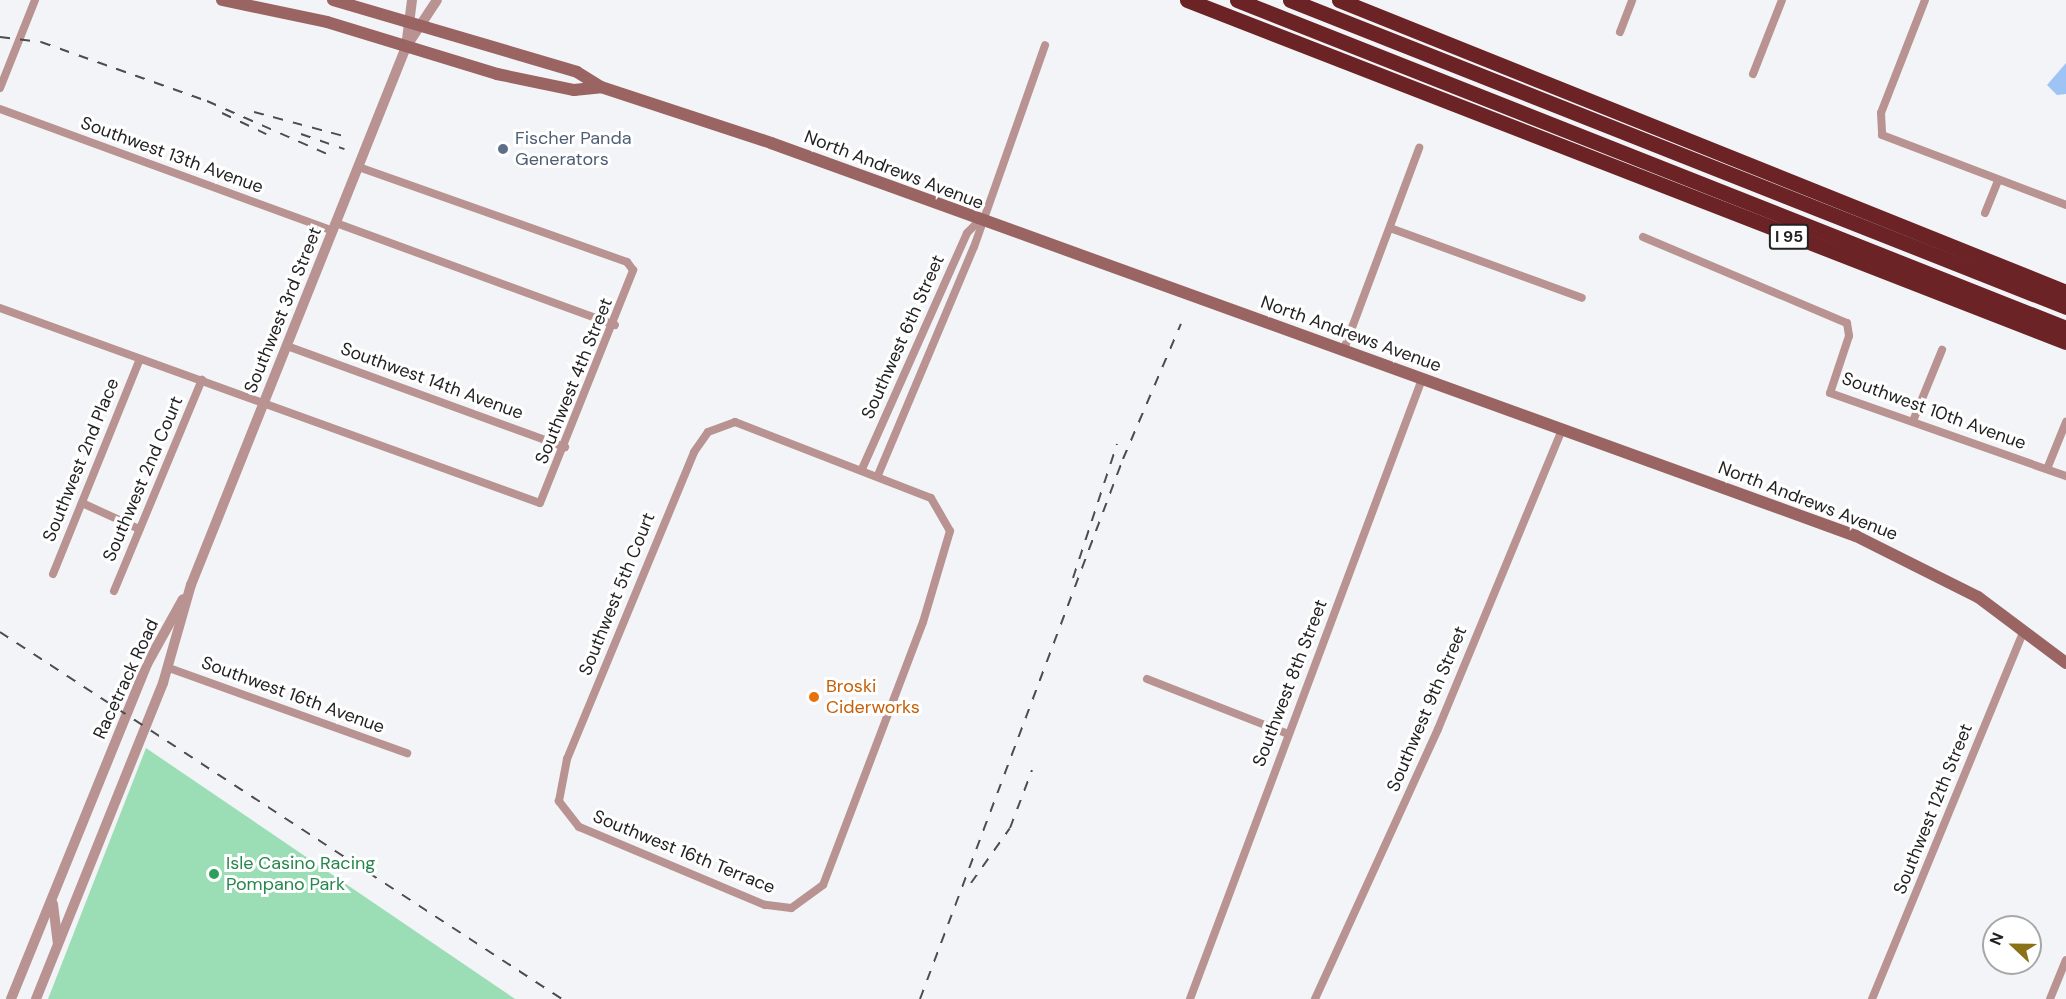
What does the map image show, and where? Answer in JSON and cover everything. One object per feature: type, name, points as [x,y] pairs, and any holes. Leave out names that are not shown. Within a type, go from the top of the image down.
[{"type":"highway","name":"I 95","points":[[1186,0],[2066,342]]},
{"type":"highway","points":[[1196,0],[1218,12]]},
{"type":"highway","points":[[1238,0],[2066,328]]},
{"type":"highway","points":[[1290,0],[2066,307]]},
{"type":"highway","points":[[1339,0],[2066,292]]},
{"type":"highway","points":[[1407,46],[1522,72]]},
{"type":"main road","name":"North Andrews Avenue","points":[[222,0],[327,22],[528,81],[574,90],[601,87]]},
{"type":"main road","name":"North Andrews Avenue","points":[[333,0],[577,72],[601,87],[689,113],[978,221],[1344,349],[1893,552],[1978,597],[2066,663]]},
{"type":"street","points":[[0,88],[35,0]]},
{"type":"street","name":"Southwest 3rd Street","points":[[412,0],[415,26]]},
{"type":"street","name":"Southwest 3rd Street","points":[[191,585],[406,47],[415,26],[437,0]]},
{"type":"street","points":[[1620,32],[1632,0]]},
{"type":"street","points":[[1754,74],[1782,0]]},
{"type":"street","points":[[1925,0],[1881,113],[1880,132],[2066,205]]},
{"type":"street","name":"Southwest 6th Street","points":[[879,475],[974,247],[978,221],[1045,45]]},
{"type":"street","name":"Southwest 13th Avenue","points":[[0,110],[615,325]]},
{"type":"street","points":[[1344,349],[1419,148]]},
{"type":"street","name":"Southwest 4th Street","points":[[265,401],[533,503],[540,503],[615,325],[633,279],[627,262],[359,167]]},
{"type":"street","points":[[1985,213],[1998,180]]},
{"type":"street","name":"Southwest 6th Street","points":[[862,469],[967,233],[978,221]]},
{"type":"street","points":[[1390,228],[1582,298]]},
{"type":"street","name":"Southwest 10th Avenue","points":[[1642,237],[1841,319],[1849,336],[1830,393],[2066,476]]},
{"type":"street","points":[[0,308],[265,401]]},
{"type":"street","name":"Southwest 14th Avenue","points":[[287,346],[565,447]]},
{"type":"street","points":[[1913,421],[1942,350]]},
{"type":"street","name":"Southwest 2nd Place","points":[[53,574],[140,359]]},
{"type":"street","name":"Southwest 8th Street","points":[[1190,999],[1422,379]]},
{"type":"street","name":"Southwest 2nd Court","points":[[114,591],[202,380]]},
{"type":"street","points":[[2047,469],[2066,422]]},
{"type":"street","name":"Southwest 5th Court","points":[[566,813],[559,801],[561,774],[694,452],[720,425],[749,423],[862,469]]},
{"type":"street","name":"Southwest 9th Street","points":[[1315,999],[1438,729],[1562,430]]},
{"type":"street","points":[[862,469],[879,475]]},
{"type":"street","name":"Southwest 16th Terrace","points":[[566,813],[579,827],[765,905],[791,908],[822,885],[950,543],[947,519],[930,498],[879,475]]},
{"type":"street","points":[[82,503],[139,530]]},
{"type":"street","name":"Racetrack Road","points":[[36,999],[169,668],[191,585]]},
{"type":"street","name":"Racetrack Road","points":[[11,999],[147,664],[191,585]]},
{"type":"street","name":"Southwest 12th Street","points":[[1872,999],[2024,630]]},
{"type":"street","name":"Southwest 16th Avenue","points":[[169,668],[407,753]]},
{"type":"street","points":[[1147,679],[1288,734]]},
{"type":"street","points":[[52,898],[58,943]]},
{"type":"street","points":[[2050,999],[2066,960]]},
{"type":"green space","name":"Isle Casino Racing Pompano Park","points":[[146,748],[515,999],[48,999]]},
{"type":"water","points":[[2066,63],[2066,94],[2057,95],[2047,85]]},
{"type":"railway","points":[[0,37],[41,42],[207,101],[334,157]]},
{"type":"railway","points":[[254,112],[347,137]]},
{"type":"railway","points":[[222,113],[266,134]]},
{"type":"railway","points":[[301,134],[344,149]]},
{"type":"railway","points":[[920,999],[1123,459],[1181,324]]},
{"type":"railway","points":[[1073,578],[1117,444]]},
{"type":"railway","points":[[0,632],[562,999]]},
{"type":"railway","points":[[971,883],[1010,828],[1032,770]]},
{"type":"place","name":"Fischer Panda Generators","points":[[503,149]]},
{"type":"place","name":"Broski Ciderworks","points":[[814,697]]},
{"type":"place","name":"Isle Casino Racing Pompano Park","points":[[214,874]]}]
